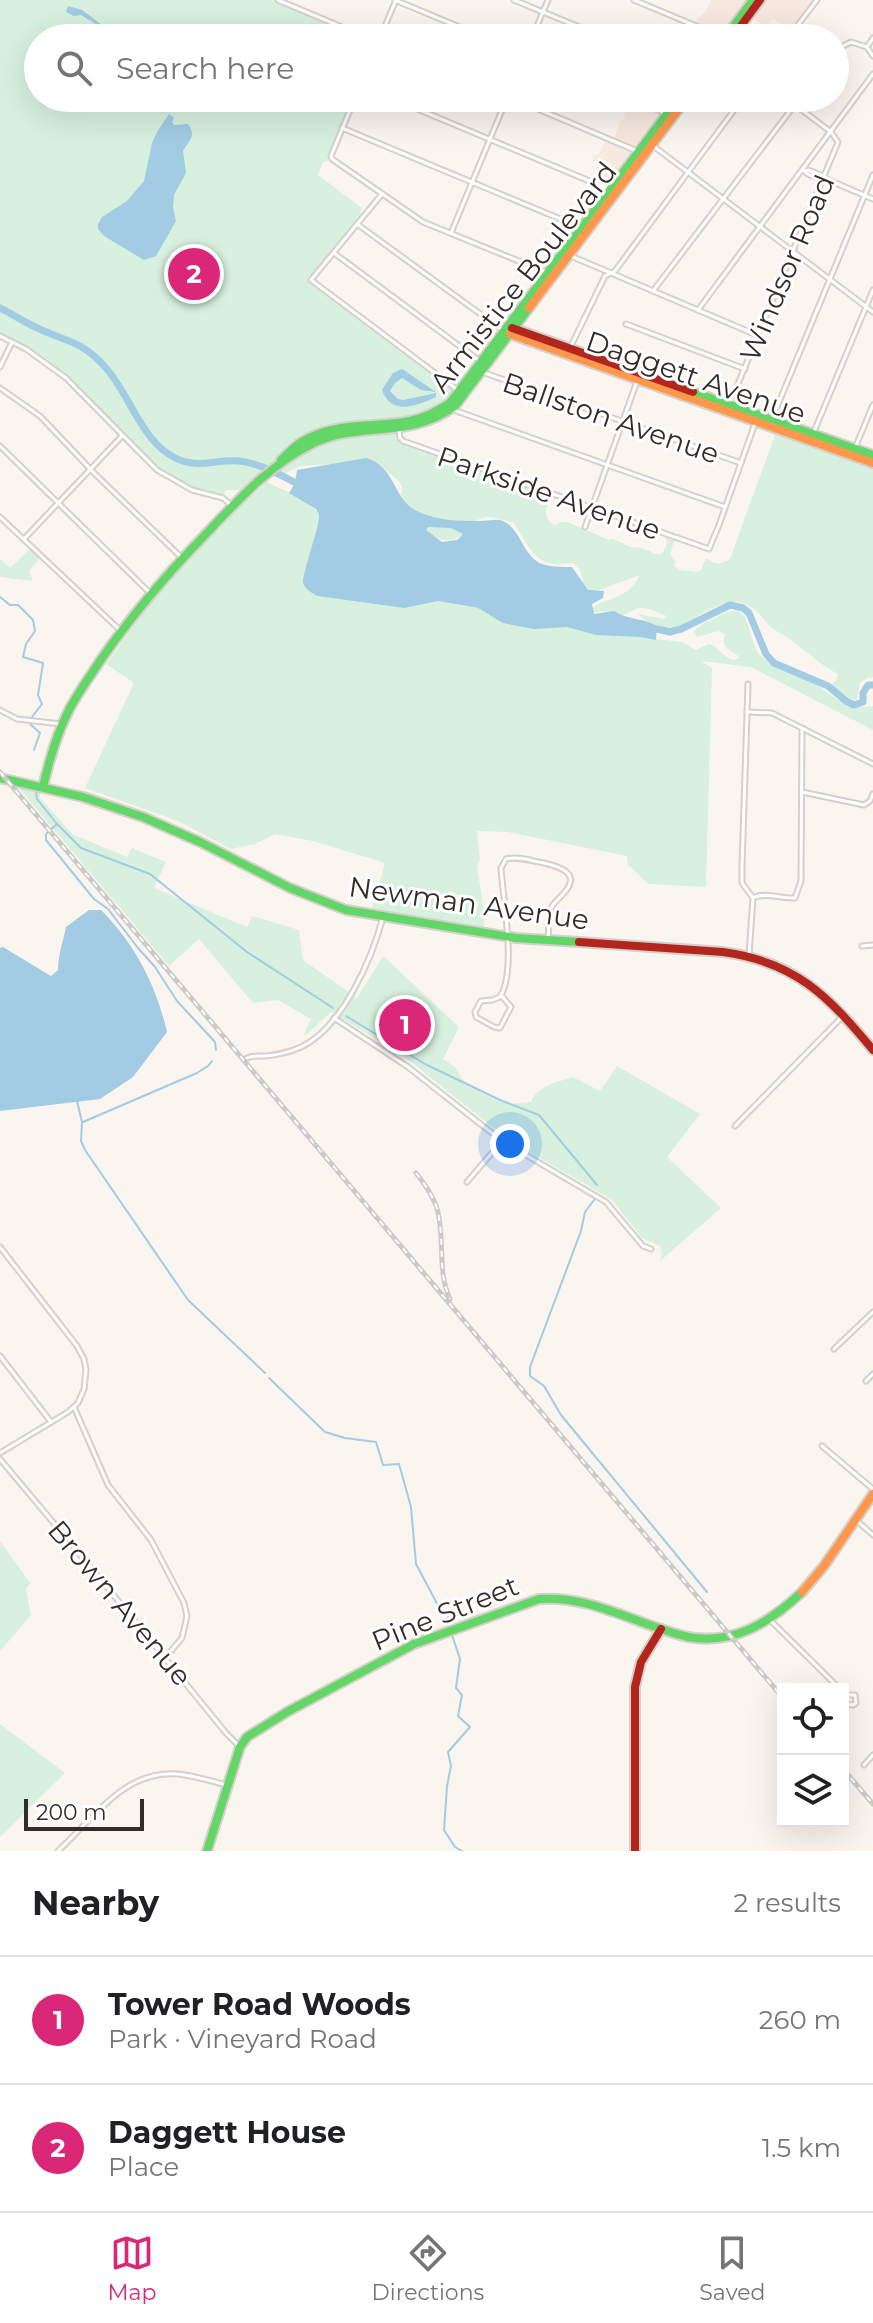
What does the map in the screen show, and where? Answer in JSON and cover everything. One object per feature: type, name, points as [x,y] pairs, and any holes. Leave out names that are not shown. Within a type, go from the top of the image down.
[{"type":"main road","points":[[737,24],[756,1]]},
{"type":"main road","points":[[741,24],[756,1]]},
{"type":"main road","name":"Armistice Boulevard","points":[[510,330],[548,273],[566,254],[611,190],[652,145],[677,112]]},
{"type":"main road","name":"Armistice Boulevard","points":[[275,467],[302,449],[330,437],[422,425],[451,409],[668,114]]},
{"type":"main road","name":"Daggett Avenue","points":[[510,330],[853,452],[873,455]]},
{"type":"main road","name":"Armistice Boulevard","points":[[43,787],[62,724],[88,679],[150,593],[232,506],[291,450],[313,436],[348,426],[425,417],[444,407],[482,367]]},
{"type":"main road","name":"Daggett Avenue","points":[[639,376],[730,405],[757,418],[772,419],[813,434],[873,463]]},
{"type":"main road","name":"Newman Avenue","points":[[0,778],[97,801],[149,818],[326,904],[383,917],[507,936],[749,956],[786,969],[824,994],[873,1049]]},
{"type":"main road","name":"Pine Street","points":[[240,1747],[247,1737],[287,1712],[404,1649],[539,1599],[554,1597],[582,1601],[691,1638],[715,1639],[740,1634],[770,1620],[815,1578],[873,1492]]},
{"type":"main road","points":[[635,1851],[635,1687],[644,1657],[661,1629]]},
{"type":"main road","points":[[207,1851],[240,1747]]},
{"type":"street","points":[[278,0],[335,24]]},
{"type":"street","points":[[386,24],[395,0],[452,24]]},
{"type":"street","points":[[514,0],[572,24]]},
{"type":"street","points":[[538,24],[548,0]]},
{"type":"street","points":[[634,0],[691,24]]},
{"type":"street","points":[[799,24],[817,0]]},
{"type":"street","points":[[867,47],[873,38]]},
{"type":"street","points":[[849,42],[867,47],[873,56]]},
{"type":"street","points":[[849,107],[873,74]]},
{"type":"street","points":[[349,112],[331,158],[423,222],[548,273]]},
{"type":"street","points":[[424,112],[611,190]]},
{"type":"street","points":[[451,233],[503,112]]},
{"type":"street","points":[[543,112],[642,153]]},
{"type":"street","points":[[663,112],[668,114]]},
{"type":"street","points":[[568,351],[605,276],[615,271],[733,112]]},
{"type":"street","points":[[653,291],[790,112]]},
{"type":"street","points":[[804,112],[831,132]]},
{"type":"street","points":[[698,310],[845,112]]},
{"type":"street","points":[[342,128],[582,228]]},
{"type":"street","name":"Windsor Road","points":[[730,405],[838,142],[831,132]]},
{"type":"street","points":[[652,145],[873,312]]},
{"type":"street","points":[[804,171],[821,175],[873,199]]},
{"type":"street","points":[[772,419],[873,175]]},
{"type":"street","points":[[382,194],[311,280],[460,392]]},
{"type":"street","points":[[356,223],[510,330]]},
{"type":"street","name":"Ballston Avenue","points":[[333,252],[482,367],[623,422],[741,463]]},
{"type":"street","points":[[566,254],[759,336]]},
{"type":"street","points":[[813,434],[873,290]]},
{"type":"street","points":[[626,324],[745,369]]},
{"type":"street","points":[[0,336],[66,378],[165,475],[192,490],[223,498],[232,506]]},
{"type":"street","points":[[0,367],[12,342]]},
{"type":"street","points":[[585,527],[639,376]]},
{"type":"street","points":[[0,388],[40,416],[182,558]]},
{"type":"street","points":[[853,452],[873,405]]},
{"type":"street","points":[[451,409],[725,507],[757,418]]},
{"type":"street","name":"Parkside Avenue","points":[[399,428],[403,441],[709,549],[725,507]]},
{"type":"street","points":[[24,539],[122,436]]},
{"type":"street","points":[[0,446],[150,593]]},
{"type":"street","points":[[0,517],[122,632]]},
{"type":"street","points":[[748,684],[742,883],[753,898],[749,956]]},
{"type":"street","points":[[0,710],[10,716],[62,724]]},
{"type":"street","points":[[747,712],[772,713],[873,764]]},
{"type":"street","points":[[753,898],[760,895],[795,898],[799,890],[802,728]]},
{"type":"street","points":[[802,792],[864,805],[873,794]]},
{"type":"street","points":[[501,995],[511,1007],[500,1028],[476,1017],[475,1012],[481,1001],[497,999],[506,981],[507,936],[501,868],[506,859],[523,859],[564,868],[569,874],[566,892],[552,907],[548,941]]},
{"type":"street","points":[[247,1058],[250,1055],[277,1054],[305,1045],[319,1035],[357,982],[383,917]]},
{"type":"street","points":[[862,946],[873,945]]},
{"type":"street","points":[[735,1126],[844,1015]]},
{"type":"street","points":[[334,1018],[408,1067],[502,1141],[606,1202],[643,1246],[651,1249]]},
{"type":"street","points":[[467,1182],[502,1141]]},
{"type":"street","points":[[0,1247],[77,1346],[86,1370],[86,1383],[74,1407],[0,1453]]},
{"type":"street","points":[[834,1349],[873,1312]]},
{"type":"street","points":[[0,1356],[51,1422]]},
{"type":"street","points":[[866,1381],[873,1374]]},
{"type":"street","points":[[74,1407],[108,1485],[151,1540],[184,1603],[186,1629],[165,1658]]},
{"type":"street","points":[[822,1446],[873,1492]]},
{"type":"street","name":"Brown Avenue","points":[[0,1459],[240,1747]]},
{"type":"street","points":[[856,1520],[873,1535]]},
{"type":"street","points":[[770,1620],[834,1683]]},
{"type":"street","points":[[864,1765],[873,1755]]},
{"type":"street","points":[[58,1851],[117,1793],[143,1778],[178,1774],[227,1785]]},
{"type":"shaded area","points":[[711,0],[816,0],[797,24],[780,24],[773,19],[762,24],[749,15],[757,3],[754,1],[735,24],[696,24]]},
{"type":"shaded area","points":[[624,112],[668,112],[610,189],[591,182],[599,163],[593,161],[593,156],[599,154],[606,139],[613,141],[625,117]]},
{"type":"green space","points":[[0,0],[276,0],[333,24],[24,24],[24,112],[349,112],[331,160],[323,162],[318,175],[362,208],[360,212],[363,215],[310,281],[457,391],[432,411],[401,419],[401,440],[552,494],[546,513],[551,524],[568,522],[609,540],[654,554],[662,554],[667,535],[675,538],[670,555],[675,561],[674,566],[680,570],[698,572],[706,558],[717,563],[730,559],[776,432],[873,466],[873,677],[860,683],[857,700],[848,698],[830,685],[836,681],[838,674],[772,628],[752,607],[737,602],[720,605],[671,630],[644,620],[638,614],[663,619],[667,616],[644,608],[616,618],[605,611],[584,616],[598,604],[627,591],[640,575],[585,595],[581,573],[576,566],[542,560],[530,549],[514,523],[495,518],[479,519],[458,537],[440,539],[423,528],[401,504],[402,487],[398,480],[377,463],[365,459],[300,466],[281,475],[274,474],[268,467],[262,472],[265,476],[247,491],[244,488],[226,490],[223,496],[187,487],[151,466],[66,379],[0,337]]},
{"type":"green space","points":[[267,482],[303,499],[319,515],[303,576],[317,596],[404,608],[415,590],[462,606],[478,608],[489,615],[540,617],[579,630],[682,642],[696,650],[709,644],[733,660],[740,658],[725,646],[725,634],[718,631],[697,637],[694,631],[728,612],[737,611],[747,622],[763,658],[803,675],[846,703],[873,706],[873,730],[751,667],[701,661],[712,668],[706,887],[649,884],[628,865],[627,856],[508,832],[477,831],[480,860],[477,867],[484,927],[372,909],[385,863],[313,841],[275,834],[255,844],[231,849],[178,821],[85,788],[134,683],[106,664],[155,597],[236,510]]},
{"type":"green space","points":[[31,548],[41,557],[29,571],[33,581],[0,577],[0,559],[10,568]]},
{"type":"green space","points":[[17,786],[40,790],[40,798],[72,834],[127,857],[132,848],[166,862],[154,888],[247,927],[252,916],[299,930],[303,960],[357,998],[383,956],[459,1027],[443,1059],[455,1067],[466,1085],[498,1101],[510,1104],[531,1102],[543,1088],[573,1077],[600,1091],[617,1066],[700,1114],[667,1157],[721,1208],[660,1261],[660,1246],[642,1238],[611,1199],[510,1141],[401,1054],[331,1012],[305,1036],[311,1019],[278,1000],[253,1003],[199,939],[169,966]]},
{"type":"green space","points":[[0,1541],[30,1583],[26,1589],[31,1615],[0,1651]]},
{"type":"green space","points":[[0,1724],[65,1773],[0,1837]]},
{"type":"water","points":[[68,6],[82,10],[101,24],[81,15],[66,12]]},
{"type":"water","points":[[169,114],[174,118],[174,125],[188,124],[192,132],[183,151],[186,173],[174,195],[176,221],[156,256],[144,260],[104,236],[98,224],[102,217],[127,201],[144,181],[152,143]]},
{"type":"water","points":[[402,369],[436,392],[421,390],[402,378],[390,391],[398,399],[436,393],[436,397],[413,406],[392,403],[382,390],[393,373]]},
{"type":"water","points":[[366,458],[383,468],[408,505],[423,514],[447,520],[498,520],[507,523],[535,560],[549,566],[572,567],[588,590],[604,591],[603,598],[592,604],[594,614],[614,611],[652,623],[657,626],[656,640],[596,635],[567,627],[534,629],[503,623],[478,608],[438,601],[404,608],[317,596],[303,583],[319,515],[316,509],[289,493],[297,470]],"holes":[[[428,527],[451,528],[463,534],[457,540],[442,542],[426,530]]]},
{"type":"water","points":[[89,910],[101,910],[134,951],[157,998],[167,1032],[133,1077],[100,1099],[0,1111],[0,948],[51,976],[58,970],[66,927]]},
{"type":"waterway","points":[[0,308],[91,353],[114,378],[149,435],[177,459],[194,463],[247,462],[302,486]]},
{"type":"waterway","points":[[0,597],[10,605],[18,605],[33,620],[35,631],[26,644],[23,657],[43,663],[38,695],[42,704],[30,724],[40,733],[34,750]]},
{"type":"waterway","points":[[648,627],[670,632],[730,605],[743,608],[749,613],[766,654],[774,663],[828,686],[854,705],[863,702],[863,693],[868,685],[873,685]]},
{"type":"waterway","points":[[36,791],[37,799],[81,848],[150,874],[247,952],[333,1008]]},
{"type":"waterway","points":[[57,824],[46,834],[46,840],[155,967],[177,1001],[215,1042],[216,1050]]},
{"type":"waterway","points":[[346,1016],[425,1064],[539,1115],[597,1185]]},
{"type":"waterway","points":[[83,1122],[197,1073],[212,1061]]},
{"type":"waterway","points":[[77,1101],[82,1122],[81,1141],[85,1150],[188,1300],[265,1373]]},
{"type":"waterway","points":[[594,1200],[585,1212],[581,1231],[530,1367],[530,1376],[544,1386],[561,1415],[707,1592]]},
{"type":"waterway","points":[[269,1378],[325,1432],[376,1442],[383,1465],[399,1464],[411,1507],[416,1564],[442,1613],[448,1615],[448,1626]]},
{"type":"waterway","points":[[452,1635],[460,1659],[456,1688],[462,1695],[458,1716],[470,1727],[448,1752],[451,1766],[444,1830],[455,1847],[462,1851]]},
{"type":"railway","points":[[0,772],[777,1691]]},
{"type":"railway","points":[[416,1173],[438,1212],[444,1279],[450,1299]]},
{"type":"railway","points":[[849,1776],[873,1804]]},
{"type":"traffic: fast","points":[[735,24],[753,0]]},
{"type":"traffic: fast","points":[[281,460],[299,444],[318,434],[344,427],[410,421],[450,403],[668,112]]},
{"type":"traffic: fast","points":[[43,787],[64,721],[100,661],[163,580],[243,496],[284,460],[316,442],[351,432],[420,423],[455,406],[529,308]]},
{"type":"traffic: fast","points":[[693,392],[873,455]]},
{"type":"traffic: fast","points":[[0,778],[83,797],[143,817],[290,888],[346,910],[516,938],[579,942]]},
{"type":"traffic: fast","points":[[207,1851],[240,1747],[247,1737],[414,1644],[539,1599],[559,1599],[596,1606],[688,1637],[721,1638],[764,1622],[802,1592]]},
{"type":"traffic: slow","points":[[529,308],[676,112]]},
{"type":"traffic: slow","points":[[510,334],[873,463]]},
{"type":"traffic: slow","points":[[802,1592],[824,1566],[873,1494]]},
{"type":"traffic: jam","points":[[742,24],[760,0]]},
{"type":"traffic: jam","points":[[512,328],[693,392]]},
{"type":"traffic: jam","points":[[579,942],[723,952],[771,964],[791,973],[825,998],[873,1050]]},
{"type":"traffic: jam","points":[[635,1851],[635,1687],[641,1662],[661,1629]]},
{"type":"place","name":"Daggett House","points":[[194,274]]},
{"type":"place","name":"Tower Road Woods","points":[[405,1025]]}]
